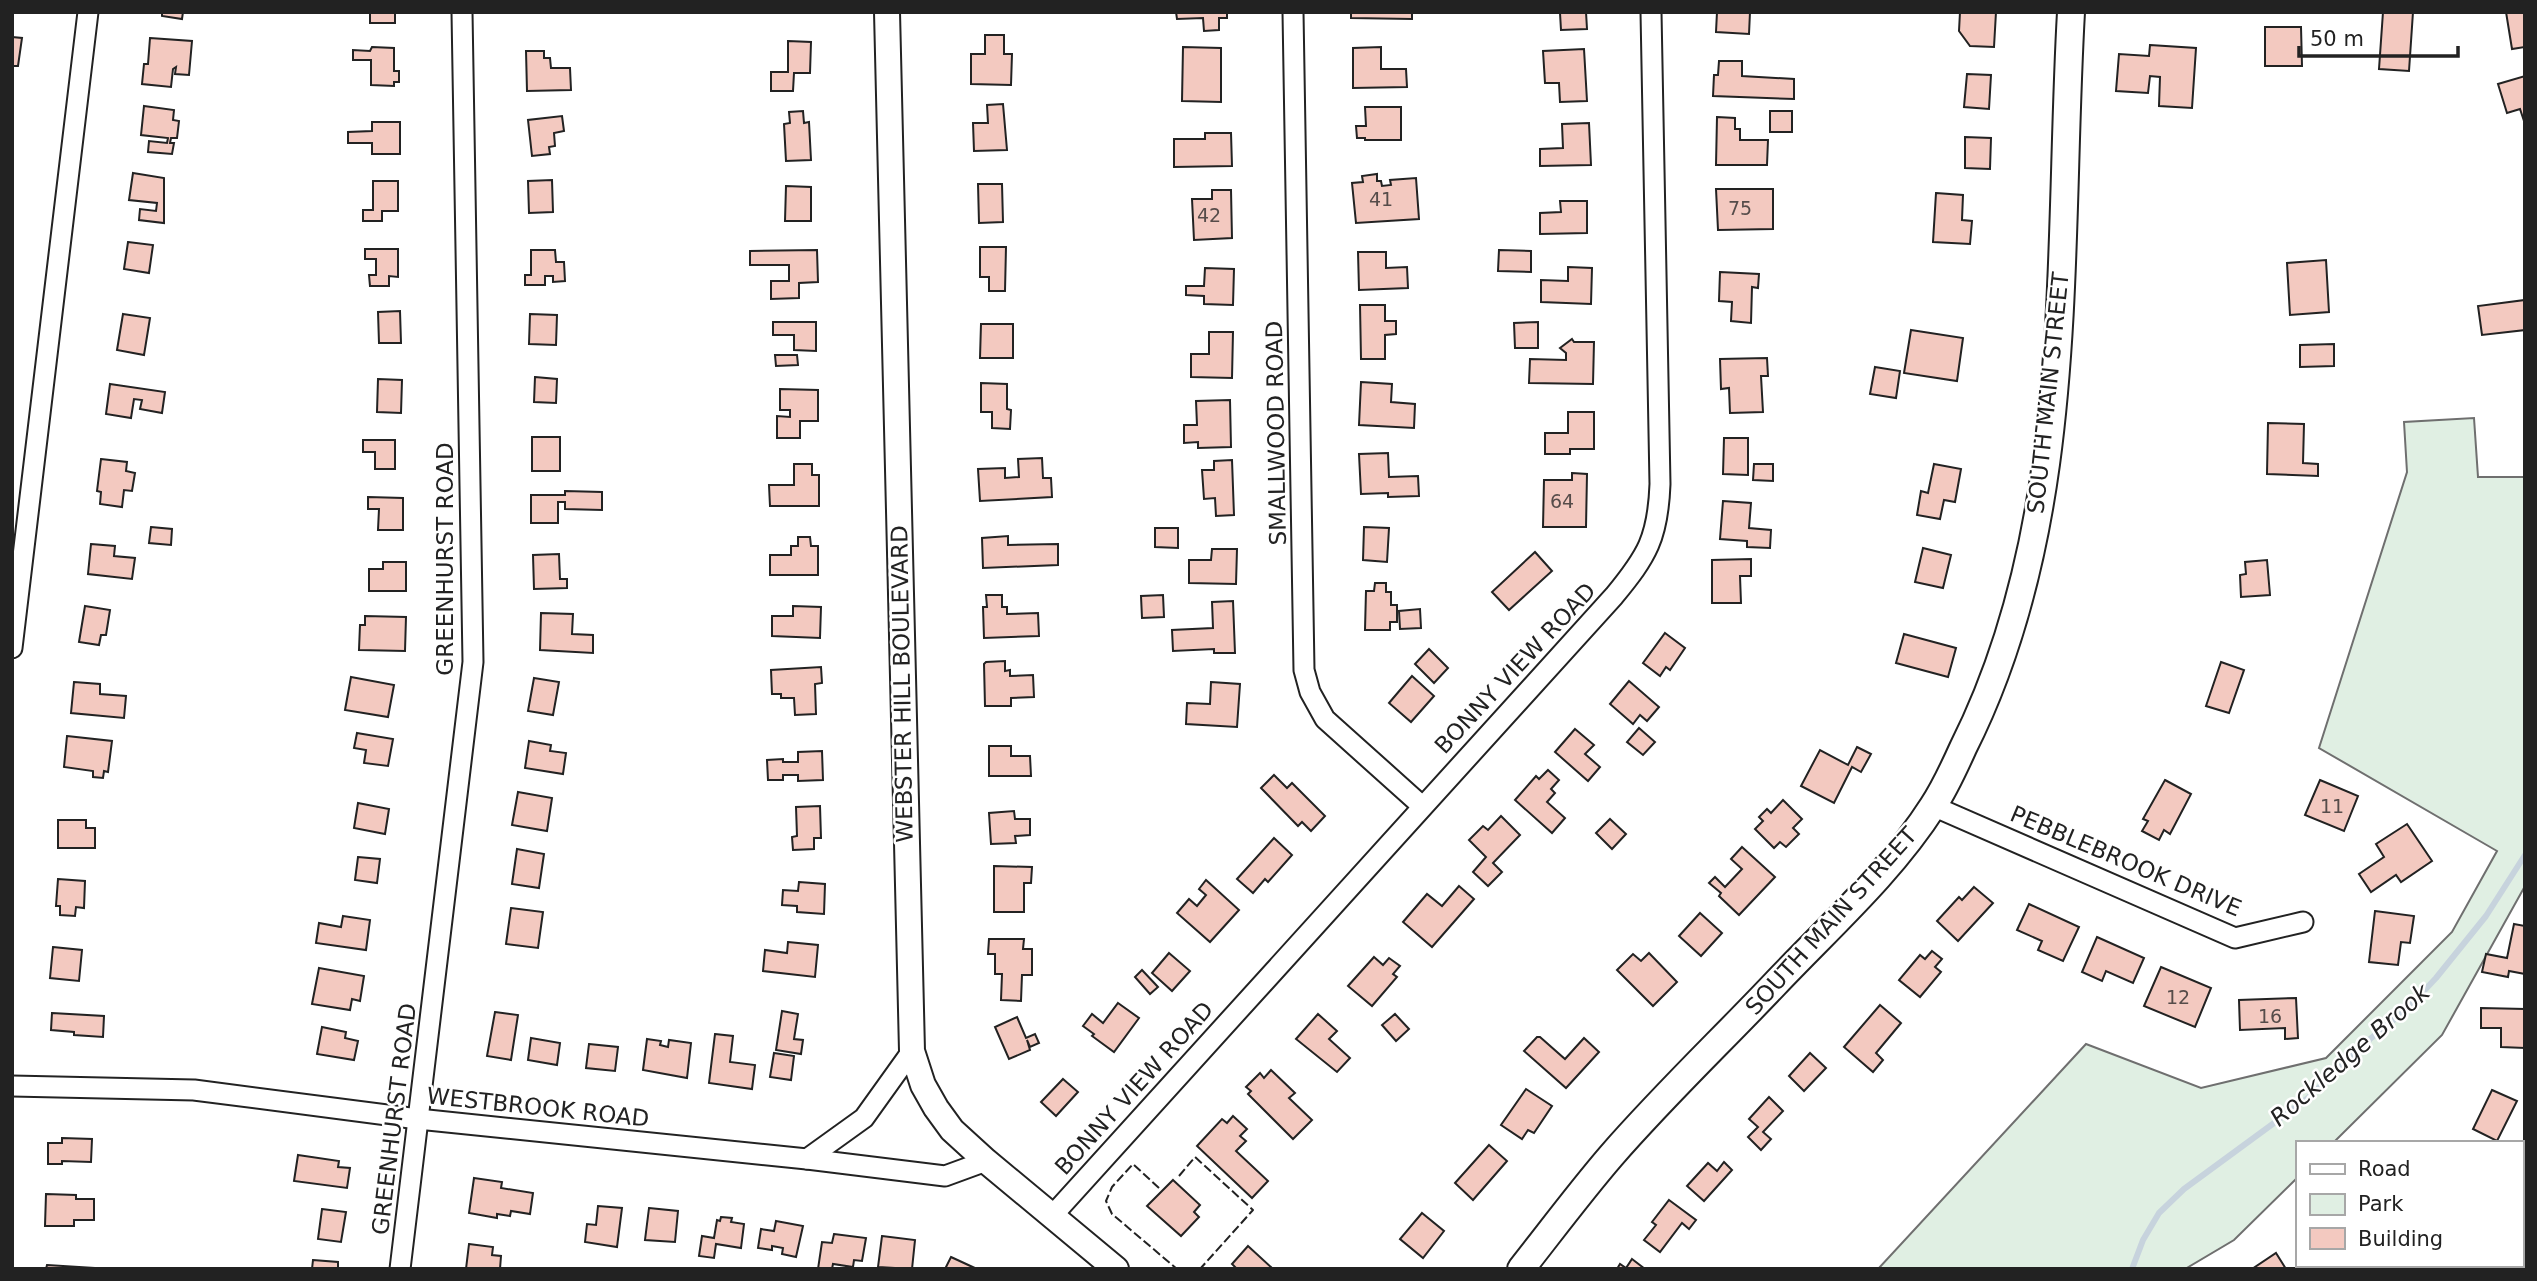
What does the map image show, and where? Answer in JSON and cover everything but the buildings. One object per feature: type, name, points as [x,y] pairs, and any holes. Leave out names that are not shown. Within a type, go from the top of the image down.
[{"type":"main road","name":"SOUTH MAIN STREET","points":[[1521,1269],[1612,1155],[1892,861],[1933,806],[1981,713],[2007,646],[2026,572],[2046,462],[2061,304],[2071,12]]},
{"type":"street","points":[[12,648],[88,12]]},
{"type":"street","name":"GREENHURST ROAD","points":[[400,1269],[473,662],[462,12]]},
{"type":"street","name":"WEBSTER HILL BOULEVARD","points":[[887,12],[908,993],[912,1051],[923,1085],[952,1129],[986,1161],[1116,1269]]},
{"type":"street","name":"SMALLWOOD ROAD","points":[[1293,12],[1304,670],[1310,692],[1325,719],[1422,806]]},
{"type":"street","name":"BONNY VIEW ROAD","points":[[1052,1216],[1614,596],[1638,568],[1653,539],[1660,484],[1651,12]]},
{"type":"street","name":"PEBBLEBROOK DRIVE","points":[[1933,806],[2235,938],[2303,922]]},
{"type":"street","points":[[807,1159],[864,1118],[912,1051]]},
{"type":"street","name":"WESTBROOK ROAD","points":[[12,1086],[194,1090],[418,1119],[945,1176],[986,1161]]},
{"type":"green space","points":[[2474,418],[2478,477],[2525,477],[2525,886],[2442,1035],[2335,1141],[2296,1141],[2296,1179],[2234,1240],[2185,1269],[1878,1269],[2086,1044],[2201,1088],[2326,1058],[2452,932],[2497,851],[2319,748],[2407,472],[2404,422]]},
{"type":"waterway","name":"Rockledge Brook","points":[[2132,1269],[2143,1240],[2159,1213],[2184,1189],[2308,1098],[2370,1039],[2406,1010],[2436,978],[2486,916],[2525,855]]},
{"type":"fence","points":[[1179,1176],[1195,1157],[1253,1210],[1200,1269]]},
{"type":"fence","points":[[1159,1188],[1133,1164],[1112,1187],[1106,1201],[1112,1214],[1177,1269]]}]
